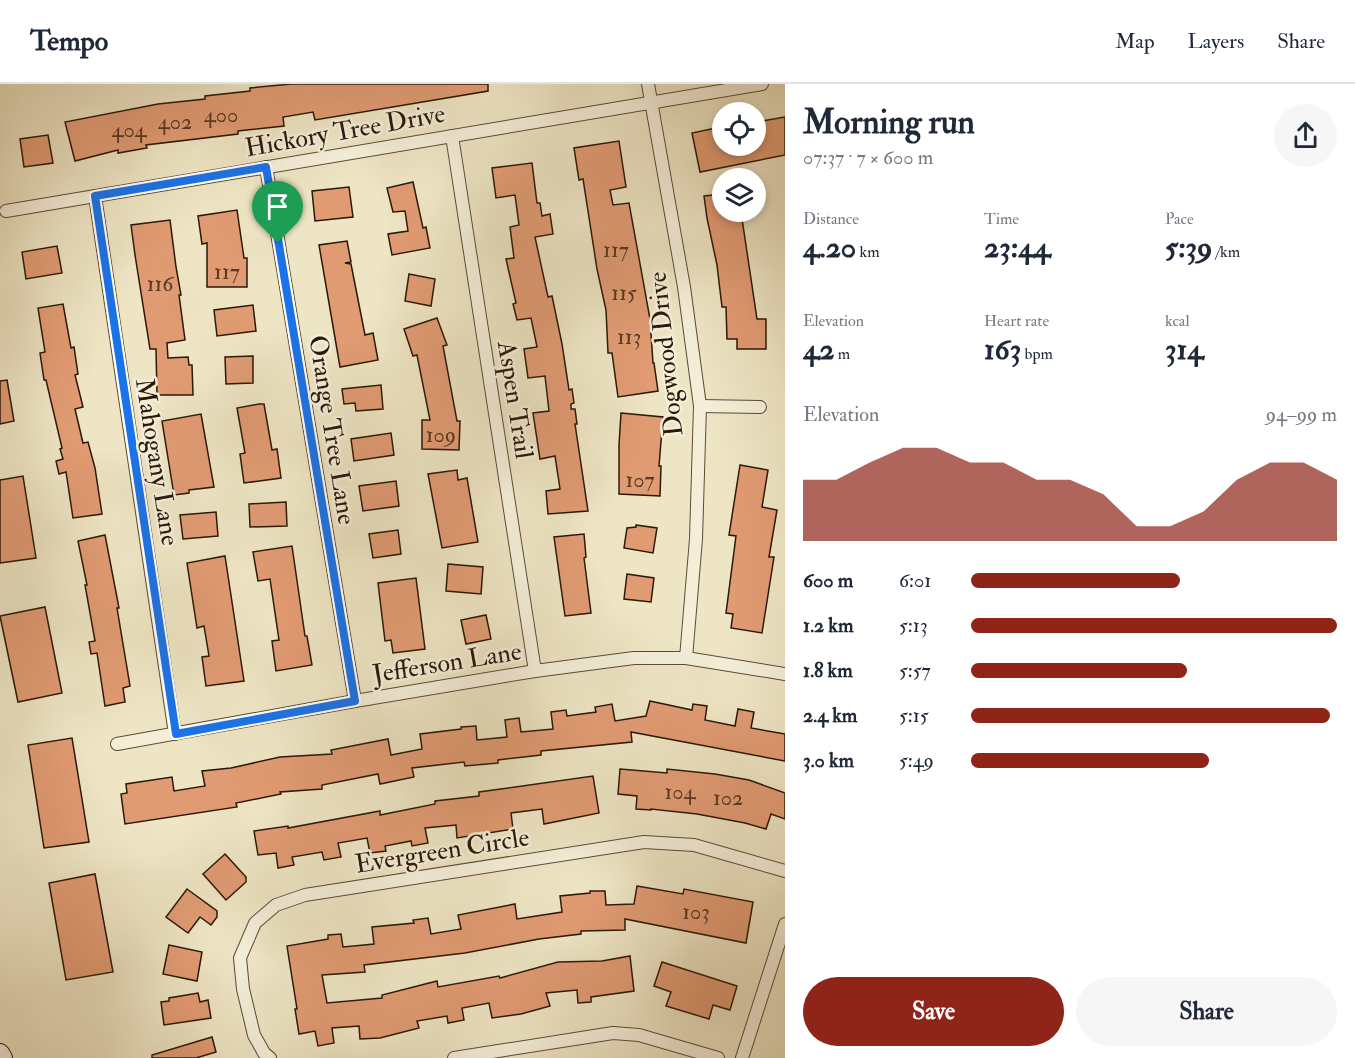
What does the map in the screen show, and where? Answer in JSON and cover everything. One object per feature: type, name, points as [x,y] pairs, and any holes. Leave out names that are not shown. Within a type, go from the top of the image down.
[{"type":"main road","points":[[0,1053],[3,1058]]},
{"type":"street","name":"Dogwood Drive","points":[[648,84],[684,287],[700,406],[696,539],[686,658]]},
{"type":"street","name":"Hickory Tree Drive","points":[[6,211],[762,84]]},
{"type":"street","name":"Aspen Trail","points":[[452,136],[535,671]]},
{"type":"street","name":"Orange Tree Lane","points":[[266,167],[355,701]]},
{"type":"street","name":"Mahogany Lane","points":[[95,196],[176,734]]},
{"type":"street","points":[[700,406],[759,407]]},
{"type":"street","name":"Jefferson Lane","points":[[117,744],[535,671],[634,658],[686,658],[785,674]]},
{"type":"street","name":"Evergreen Circle","points":[[270,1058],[264,1053],[254,1035],[243,989],[240,958],[255,923],[276,905],[305,895],[644,842],[694,845],[785,871]]},
{"type":"street","points":[[742,1058],[785,924]]},
{"type":"street","points":[[454,1058],[613,1033],[639,1035],[718,1058]]},
{"type":"building","points":[[291,84],[488,84],[488,91],[315,120],[313,112],[283,117],[284,126],[146,145],[147,148],[118,153],[118,150],[75,161],[65,122],[158,104],[205,99],[205,96],[250,91],[250,88]]},
{"type":"building","points":[[785,117],[785,155],[700,172],[692,133],[712,129],[712,156],[766,156],[766,120]]},
{"type":"building","points":[[48,135],[53,163],[24,167],[20,139]]},
{"type":"building","points":[[619,141],[626,187],[610,190],[613,205],[629,203],[650,319],[653,363],[658,391],[618,397],[612,353],[608,353],[606,310],[583,179],[579,180],[574,148]]},
{"type":"building","points":[[532,163],[537,203],[540,203],[542,216],[550,214],[553,234],[535,237],[548,297],[552,296],[569,390],[572,389],[574,403],[571,404],[571,409],[575,409],[577,424],[575,424],[588,511],[548,514],[546,491],[560,489],[555,456],[540,459],[533,413],[549,411],[545,376],[528,378],[524,349],[537,347],[531,318],[517,320],[513,304],[516,303],[506,259],[514,258],[510,227],[519,225],[515,195],[496,198],[492,168]]},
{"type":"building","points":[[413,182],[430,248],[392,255],[388,234],[408,231],[405,211],[393,212],[387,188]]},
{"type":"building","points":[[349,187],[353,217],[315,221],[312,191]]},
{"type":"building","points":[[712,195],[712,222],[742,222],[757,319],[766,319],[766,349],[737,349],[737,339],[727,339],[726,307],[722,307],[704,196]]},
{"type":"building","points":[[237,210],[244,258],[247,258],[247,287],[207,287],[207,243],[202,244],[198,216]]},
{"type":"building","points":[[170,220],[185,340],[167,343],[168,358],[188,357],[189,365],[192,365],[193,395],[157,395],[156,349],[150,349],[131,225]]},
{"type":"building","points":[[347,241],[351,262],[345,263],[351,264],[365,335],[373,333],[378,360],[340,367],[319,245]]},
{"type":"building","points":[[57,246],[62,273],[26,279],[22,252]]},
{"type":"building","points":[[409,274],[435,279],[431,306],[405,301]]},
{"type":"building","points":[[63,304],[71,348],[74,347],[78,374],[75,375],[83,407],[75,409],[83,443],[88,442],[95,468],[102,514],[73,518],[66,472],[59,474],[56,461],[63,459],[60,449],[62,448],[46,380],[44,380],[40,353],[45,352],[38,308]]},
{"type":"building","points":[[253,305],[256,331],[217,336],[214,310]]},
{"type":"building","points":[[437,318],[447,345],[443,346],[457,421],[460,421],[459,450],[422,449],[422,420],[430,420],[417,355],[413,356],[404,329]]},
{"type":"building","points":[[253,356],[253,383],[226,384],[225,357]]},
{"type":"building","points":[[7,380],[14,421],[0,424],[0,381]]},
{"type":"building","points":[[381,385],[383,409],[356,411],[355,403],[344,404],[342,389]]},
{"type":"building","points":[[264,404],[272,450],[277,449],[281,478],[244,483],[240,454],[245,453],[237,408]]},
{"type":"building","points":[[621,413],[663,417],[659,466],[661,466],[660,496],[619,494]]},
{"type":"building","points":[[201,414],[214,487],[189,490],[189,493],[174,495],[162,421]]},
{"type":"building","points":[[391,433],[394,455],[354,461],[351,439]]},
{"type":"building","points":[[740,465],[768,470],[762,507],[777,510],[769,557],[774,557],[762,633],[731,628],[733,614],[726,613],[736,536],[729,535]]},
{"type":"building","points":[[457,470],[458,480],[467,478],[478,542],[442,548],[428,474]]},
{"type":"building","points":[[23,476],[36,558],[0,563],[0,480]]},
{"type":"building","points":[[396,481],[399,506],[363,511],[359,486]]},
{"type":"building","points":[[286,502],[287,526],[250,527],[249,504]]},
{"type":"building","points":[[216,512],[218,536],[183,539],[180,515]]},
{"type":"building","points":[[636,525],[657,528],[653,553],[624,548],[627,528],[636,527]]},
{"type":"building","points":[[398,530],[401,554],[373,558],[369,534]]},
{"type":"building","points":[[584,534],[586,557],[584,558],[591,613],[565,616],[554,537]]},
{"type":"building","points":[[105,535],[119,608],[117,608],[130,686],[123,688],[125,702],[105,706],[97,653],[91,654],[89,642],[95,641],[78,541]]},
{"type":"building","points":[[292,546],[305,636],[307,636],[312,665],[276,671],[272,641],[279,640],[270,579],[258,581],[253,552]]},
{"type":"building","points":[[225,556],[244,681],[206,686],[202,657],[209,656],[204,626],[197,628],[187,563]]},
{"type":"building","points":[[448,564],[483,567],[481,594],[446,591]]},
{"type":"building","points":[[627,574],[654,578],[651,602],[624,599]]},
{"type":"building","points":[[416,578],[425,649],[393,653],[391,640],[385,641],[378,583]]},
{"type":"building","points":[[45,607],[62,693],[18,702],[0,616]]},
{"type":"building","points":[[486,615],[491,639],[466,644],[461,620]]},
{"type":"building","points":[[650,701],[692,710],[693,704],[707,706],[705,720],[735,726],[738,709],[754,712],[751,728],[785,734],[785,761],[631,732],[632,742],[541,751],[541,755],[498,760],[498,763],[465,766],[464,762],[412,768],[414,777],[380,784],[378,774],[322,785],[322,789],[280,792],[281,794],[236,803],[237,807],[125,824],[121,794],[127,793],[126,784],[172,777],[174,791],[205,786],[202,771],[231,768],[280,757],[332,754],[331,750],[388,739],[391,755],[422,749],[420,734],[461,729],[461,727],[476,726],[477,740],[507,737],[505,720],[519,718],[521,732],[553,729],[551,712],[566,710],[567,716],[596,712],[595,707],[612,704],[615,721],[646,716]]},
{"type":"building","points":[[72,738],[89,842],[44,848],[28,745]]},
{"type":"building","points":[[620,769],[667,773],[667,769],[749,780],[785,793],[785,819],[771,814],[766,829],[697,814],[636,809],[637,796],[618,794]]},
{"type":"building","points":[[593,776],[599,813],[544,824],[542,809],[511,813],[513,829],[457,838],[456,825],[425,828],[428,843],[412,846],[411,841],[385,846],[386,851],[370,853],[367,838],[338,843],[341,857],[324,860],[322,852],[292,857],[294,865],[278,868],[276,853],[258,855],[254,831],[288,826],[288,828],[380,811],[380,815],[435,804],[435,801],[479,796],[479,792]]},
{"type":"building","points":[[225,854],[246,877],[246,882],[226,900],[203,874]]},
{"type":"building","points":[[95,874],[113,972],[66,980],[49,883]]},
{"type":"building","points":[[637,886],[683,894],[684,889],[753,902],[746,943],[625,919],[625,930],[581,931],[581,934],[539,939],[465,953],[364,965],[365,972],[322,975],[327,1003],[382,998],[382,995],[437,981],[438,987],[499,976],[500,978],[558,962],[602,961],[630,956],[634,991],[591,997],[591,1002],[578,1003],[577,990],[546,993],[550,1006],[521,1014],[492,1018],[489,1003],[462,1008],[464,1020],[448,1023],[447,1016],[417,1021],[419,1028],[380,1038],[360,1039],[359,1026],[332,1028],[334,1043],[318,1046],[315,1031],[299,1034],[287,946],[328,939],[328,935],[341,934],[343,947],[374,944],[372,927],[414,923],[413,920],[428,918],[431,934],[461,929],[458,915],[515,904],[517,919],[562,912],[560,896],[590,893],[590,891],[605,891],[606,905],[634,904]]},
{"type":"building","points":[[187,889],[217,911],[217,917],[211,925],[200,917],[188,933],[166,917]]},
{"type":"building","points":[[169,945],[202,952],[197,981],[163,974]]},
{"type":"building","points":[[662,962],[737,986],[730,1010],[713,1005],[709,1019],[666,1006],[671,992],[654,986]]},
{"type":"building","points":[[198,993],[200,1002],[208,1000],[211,1018],[164,1025],[161,1002],[169,1001],[169,998]]},
{"type":"building","points":[[212,1037],[216,1052],[196,1058],[152,1058],[152,1055]]},
{"type":"route","points":[[266,167],[278,243],[355,701],[176,734],[95,196],[266,167]]}]
